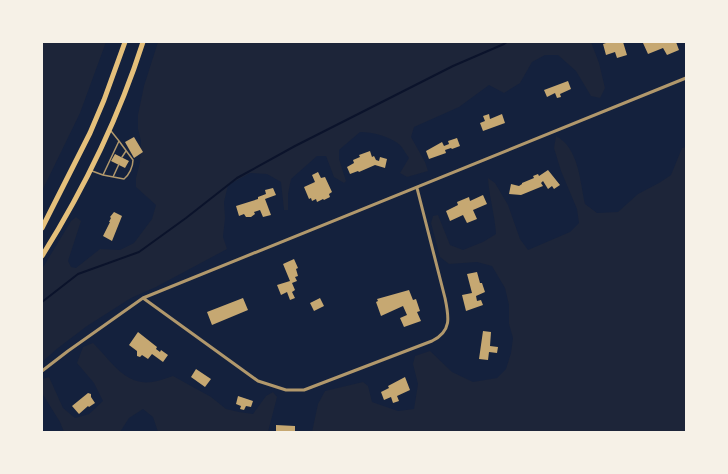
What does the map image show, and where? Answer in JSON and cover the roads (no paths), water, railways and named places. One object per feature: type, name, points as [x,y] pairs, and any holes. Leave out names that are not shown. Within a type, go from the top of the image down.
[{"type":"highway","points":[[42,228],[90,133],[104,100],[125,42]]},
{"type":"highway","points":[[42,256],[65,219],[90,171],[126,88],[143,42]]},
{"type":"street","points":[[42,371],[143,298],[686,78]]},
{"type":"street","points":[[143,298],[258,381],[286,390],[304,390],[432,341],[444,333],[448,316],[445,298],[417,188]]},
{"type":"lane","points":[[90,171],[124,180],[130,171],[133,164],[132,160],[109,129]]},
{"type":"lane","points":[[103,175],[119,141]]},
{"type":"lane","points":[[122,157],[126,150]]},
{"type":"lane","points":[[113,177],[119,164]]},
{"type":"waterway","points":[[42,302],[78,274],[139,252],[237,178],[295,146],[453,66],[507,42]]}]
